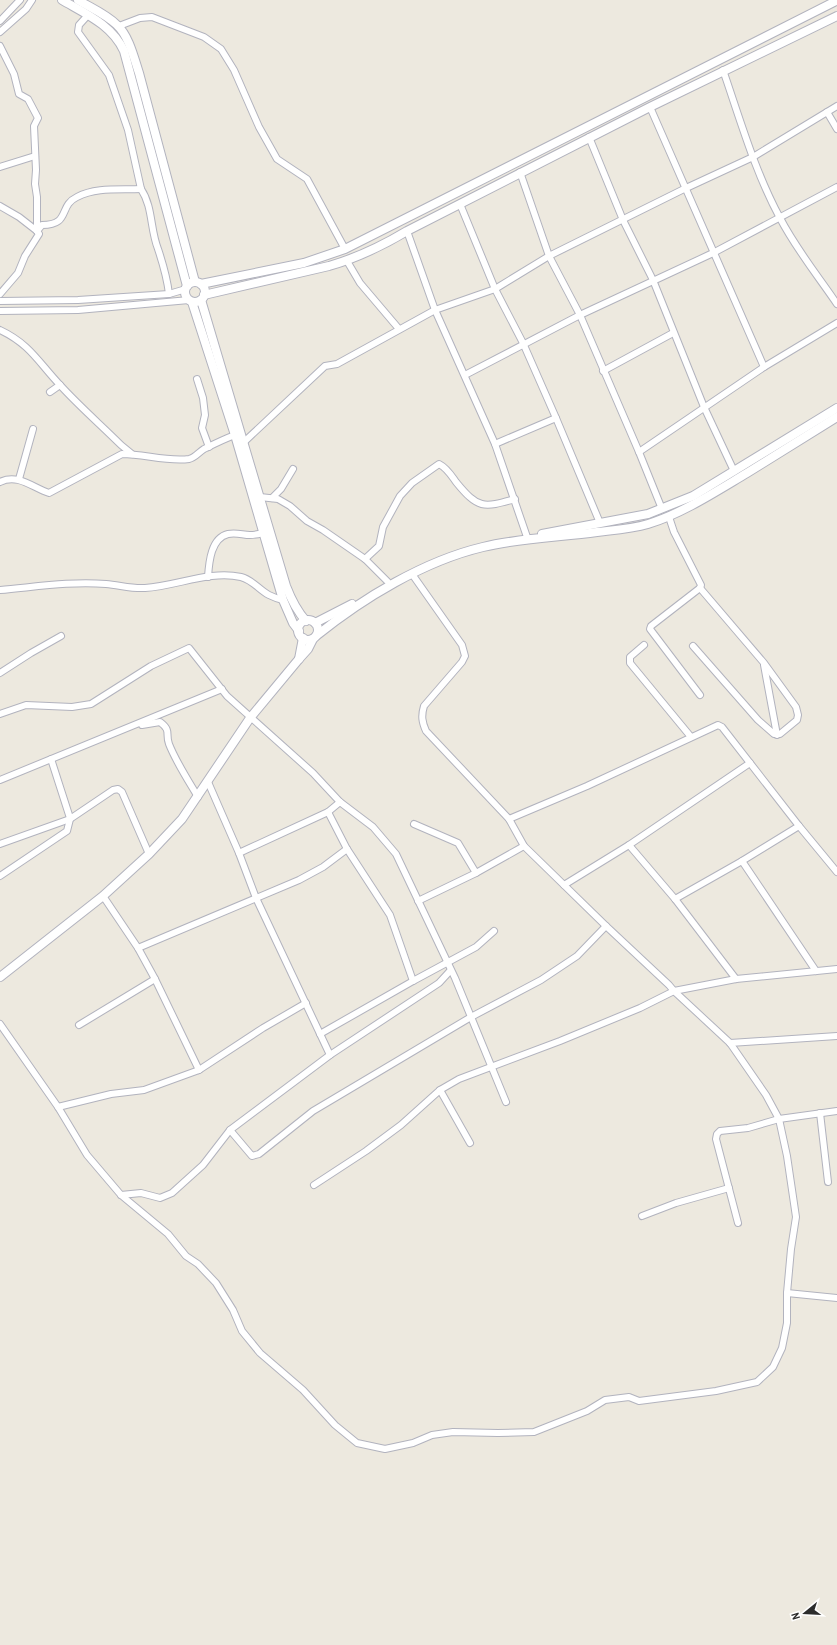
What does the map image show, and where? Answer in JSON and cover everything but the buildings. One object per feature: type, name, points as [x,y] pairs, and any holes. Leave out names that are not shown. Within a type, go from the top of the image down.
[{"type":"main road","points":[[62,0],[88,15],[109,30],[116,37],[124,51],[186,288],[186,295],[191,301],[235,435],[283,600],[293,623],[301,634],[308,640],[315,638],[354,608],[412,574],[447,558],[483,547],[618,530],[669,517],[711,495],[837,417]]},
{"type":"main road","points":[[78,0],[106,16],[118,26],[127,39],[139,73],[198,283],[204,289],[203,298],[286,586],[298,612],[306,621],[315,623],[352,604],[412,568],[437,557],[484,541],[526,537],[600,523],[619,521],[662,509],[694,496],[837,408]]},
{"type":"main road","points":[[186,288],[198,283],[304,263],[345,249],[835,1],[837,11]]},
{"type":"main road","points":[[191,301],[347,261],[384,244],[520,172],[723,70],[837,16]]},
{"type":"main road","points":[[299,659],[302,623],[306,621]]},
{"type":"main road","points":[[0,978],[103,896],[149,854],[182,819],[250,718],[308,650],[318,630],[315,623]]},
{"type":"street","points":[[0,20],[20,0]]},
{"type":"street","points":[[0,32],[26,9],[32,0]]},
{"type":"street","points":[[88,15],[79,25],[78,32],[109,74],[128,130],[140,189],[146,197],[158,249],[164,262],[169,294]]},
{"type":"street","points":[[118,26],[140,18],[152,17],[204,37],[221,49],[234,70],[259,128],[278,159],[307,179],[345,249]]},
{"type":"street","points":[[0,46],[14,74],[19,94],[28,99],[38,118],[34,126],[37,231],[39,234],[25,256],[18,273],[0,294]]},
{"type":"street","points":[[723,70],[753,157],[779,217],[799,252],[837,304]]},
{"type":"street","points":[[244,442],[325,366],[337,364],[435,310],[495,289],[549,256],[624,220],[684,188],[753,157],[837,106]]},
{"type":"street","points":[[650,107],[684,188],[764,367]]},
{"type":"street","points":[[826,112],[837,129]]},
{"type":"street","points":[[590,137],[624,220],[652,280],[704,407],[734,472]]},
{"type":"street","points":[[0,168],[35,156]]},
{"type":"street","points":[[520,172],[549,256],[580,315],[662,509]]},
{"type":"street","points":[[465,375],[523,343],[569,322],[580,315],[652,280],[713,253],[837,187]]},
{"type":"street","points":[[37,231],[42,225],[51,225],[56,223],[63,217],[66,205],[75,197],[87,192],[101,190],[140,189]]},
{"type":"street","points":[[460,204],[495,289],[523,343],[600,523]]},
{"type":"street","points":[[0,206],[19,217],[37,231]]},
{"type":"street","points":[[406,231],[435,310],[495,444],[515,499],[526,537]]},
{"type":"street","points":[[347,261],[360,283],[399,329]]},
{"type":"street","points":[[0,301],[78,300],[169,294],[186,288]]},
{"type":"street","points":[[0,311],[78,310],[191,301]]},
{"type":"street","points":[[639,452],[764,367],[837,323]]},
{"type":"street","points":[[0,330],[24,344],[60,385],[121,446],[132,454],[140,457],[169,460],[188,459],[235,435]]},
{"type":"street","points":[[603,371],[673,333]]},
{"type":"street","points":[[197,379],[203,398],[205,415],[202,428],[209,447]]},
{"type":"street","points":[[50,392],[60,385]]},
{"type":"street","points":[[495,444],[556,418]]},
{"type":"street","points":[[19,479],[33,429]]},
{"type":"street","points":[[0,482],[19,479],[49,493],[122,454],[132,454]]},
{"type":"street","points":[[365,559],[379,546],[383,527],[400,496],[412,483],[439,464],[445,468],[461,488],[476,503],[488,506],[515,499]]},
{"type":"street","points":[[272,498],[281,489],[293,469]]},
{"type":"street","points":[[260,497],[278,499],[290,506],[307,521],[323,530],[365,559],[388,582]]},
{"type":"street","points":[[669,517],[674,532],[701,585],[700,588],[764,663],[796,707],[798,715],[797,720],[777,735]]},
{"type":"street","points":[[208,577],[209,559],[221,537],[229,534],[251,535],[263,533]]},
{"type":"street","points":[[0,1024],[58,1107],[86,1155],[121,1195],[168,1234],[186,1256],[198,1264],[216,1283],[232,1310],[242,1331],[260,1353],[303,1390],[335,1425],[357,1443],[385,1449],[413,1443],[432,1435],[453,1432],[498,1434],[534,1432],[587,1411],[605,1400],[629,1397],[638,1401],[716,1391],[757,1382],[773,1367],[782,1348],[786,1323],[791,1248],[796,1217],[787,1156],[779,1119],[766,1095],[730,1043],[524,846],[509,819],[426,731],[422,714],[424,706],[462,662],[465,656],[462,645],[412,574]]},
{"type":"street","points":[[0,590],[70,584],[106,584],[126,588],[144,588],[164,586],[208,577],[230,575],[248,579],[268,595],[283,600]]},
{"type":"street","points":[[700,588],[650,628],[700,695]]},
{"type":"street","points":[[0,673],[61,636]]},
{"type":"street","points":[[644,645],[630,657],[630,663],[691,737]]},
{"type":"street","points":[[693,646],[758,720],[777,735]]},
{"type":"street","points":[[0,714],[26,705],[72,706],[91,704],[151,666],[189,648],[222,689],[250,718],[313,773],[340,802],[373,827],[396,854],[472,1017],[506,1102]]},
{"type":"street","points":[[764,663],[777,735]]},
{"type":"street","points":[[0,780],[222,689]]},
{"type":"street","points":[[130,728],[160,722],[165,726],[169,735],[168,742],[181,769],[198,797]]},
{"type":"street","points":[[509,819],[587,786],[718,725],[722,727],[837,872]]},
{"type":"street","points":[[0,876],[68,830],[70,819],[51,759]]},
{"type":"street","points":[[564,885],[629,845],[750,763]]},
{"type":"street","points":[[208,782],[239,853],[256,898],[330,1055]]},
{"type":"street","points":[[0,844],[70,819],[113,790],[118,789],[122,792],[149,854]]},
{"type":"street","points":[[239,853],[328,812],[340,802]]},
{"type":"street","points":[[328,812],[347,849],[390,915],[413,981]]},
{"type":"street","points":[[414,824],[458,843],[476,873]]},
{"type":"street","points":[[675,899],[742,861],[799,826]]},
{"type":"street","points":[[629,845],[675,899],[736,979]]},
{"type":"street","points":[[418,901],[476,873],[524,846]]},
{"type":"street","points":[[138,948],[300,880],[323,867],[347,849]]},
{"type":"street","points":[[742,861],[816,971]]},
{"type":"street","points":[[103,896],[138,948],[155,979],[199,1070]]},
{"type":"street","points":[[230,1130],[252,1156],[256,1155],[313,1111],[472,1017],[541,980],[577,956],[606,926]]},
{"type":"street","points":[[320,1034],[476,947],[494,931]]},
{"type":"street","points":[[314,1185],[401,1125],[440,1090],[459,1079],[640,1008],[674,991],[736,979],[837,969]]},
{"type":"street","points":[[121,1195],[141,1193],[160,1198],[172,1193],[204,1165],[230,1130],[330,1055],[430,990],[445,978],[450,971]]},
{"type":"street","points":[[79,1025],[155,979]]},
{"type":"street","points":[[58,1107],[112,1094],[144,1090],[199,1070],[263,1028],[306,1003]]},
{"type":"street","points":[[730,1043],[837,1036]]},
{"type":"street","points":[[440,1090],[470,1143]]},
{"type":"street","points":[[738,1223],[716,1139],[717,1134],[720,1131],[748,1128],[779,1119],[837,1111]]},
{"type":"street","points":[[820,1113],[828,1182]]},
{"type":"street","points":[[642,1216],[676,1203],[729,1188]]},
{"type":"street","points":[[787,1293],[837,1298]]}]
